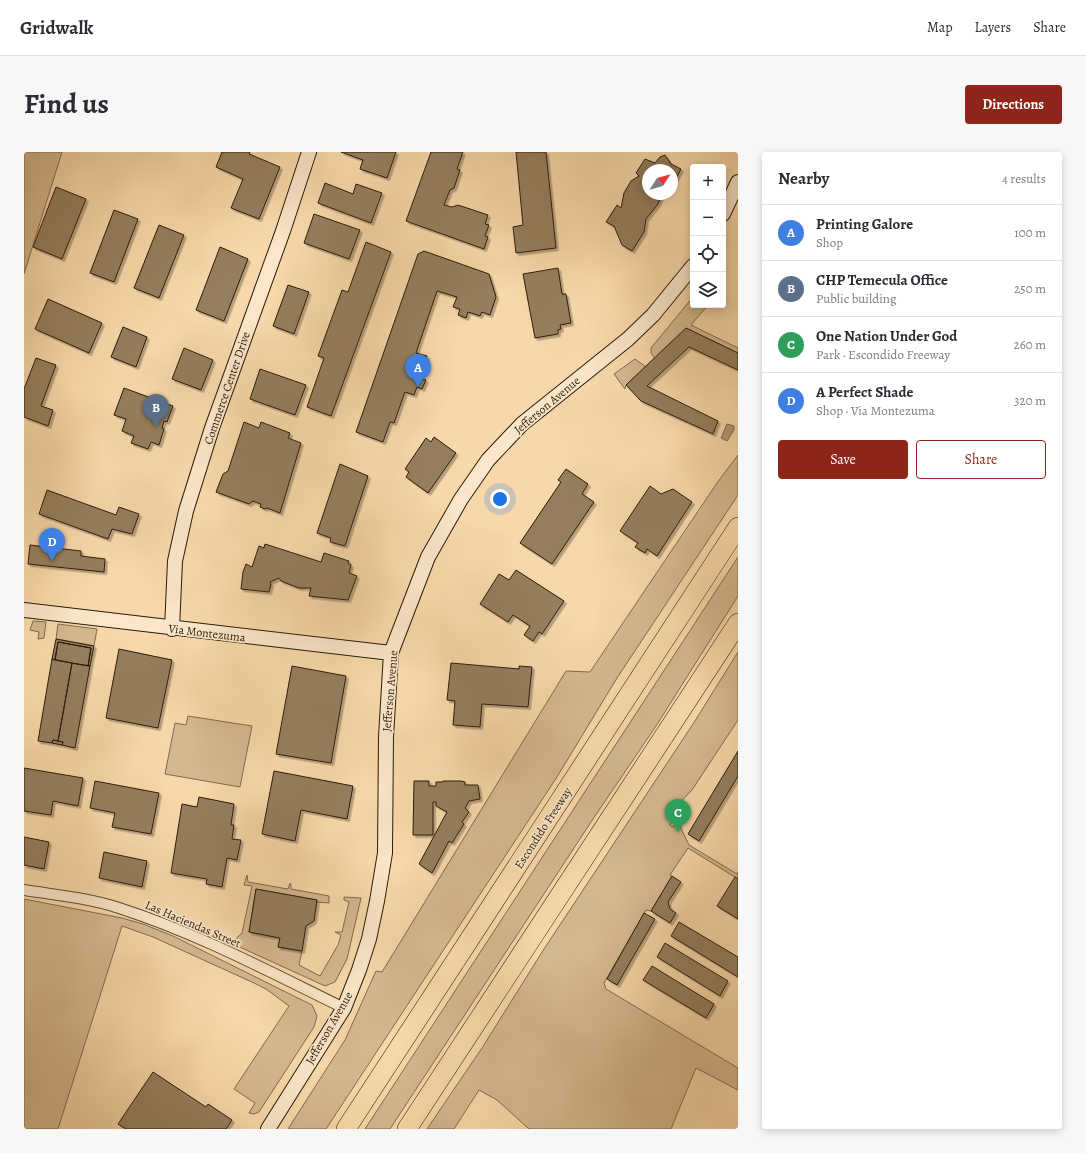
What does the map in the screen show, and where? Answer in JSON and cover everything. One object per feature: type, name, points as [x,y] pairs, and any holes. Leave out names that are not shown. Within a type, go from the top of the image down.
[{"type":"highway","name":"Escondido Freeway","points":[[346,1129],[738,527]]},
{"type":"highway","points":[[407,1129],[738,623]]},
{"type":"main road","name":"Commerce Center Drive","points":[[172,629],[175,561],[186,511],[212,428],[283,231],[309,152]]},
{"type":"main road","points":[[726,208],[738,182]]},
{"type":"main road","name":"Jefferson Avenue","points":[[268,1129],[344,1008],[369,939],[385,853],[386,737],[391,653],[428,557],[461,499],[488,460],[522,424],[605,358],[648,320],[690,270]]},
{"type":"main road","name":"Via Montezuma","points":[[24,610],[172,629],[391,653]]},
{"type":"street","name":"Las Haciendas Street","points":[[24,890],[118,908],[139,915],[227,951],[344,1008]]},
{"type":"shaded area","points":[[24,152],[62,152],[24,274]]},
{"type":"shaded area","points":[[690,301],[690,308],[705,308],[691,325],[738,348],[738,353],[686,328],[656,360],[651,353],[651,348]]},
{"type":"shaded area","points":[[635,359],[646,367],[626,385],[625,389],[614,374]]},
{"type":"shaded area","points":[[727,424],[734,426],[734,430],[727,441],[721,438]]},
{"type":"shaded area","points":[[738,455],[738,495],[617,678],[557,777],[326,1129],[288,1129],[345,1040],[376,971],[382,972],[566,671],[590,672],[717,483]]},
{"type":"shaded area","points":[[738,557],[738,596],[656,726],[593,819],[390,1129],[365,1129]]},
{"type":"shaded area","points":[[33,621],[46,622],[44,638],[38,639],[39,632],[30,630]]},
{"type":"shaded area","points":[[58,624],[97,629],[94,646],[56,639]]},
{"type":"shaded area","points":[[738,652],[738,720],[692,790],[675,808],[675,818],[670,825],[672,827],[679,824],[689,845],[737,874],[738,872],[738,879],[688,848],[670,875],[672,876],[651,911],[646,910],[604,983],[606,989],[738,1068],[738,1090],[696,1068],[671,1129],[529,1129],[497,1100],[479,1090],[454,1129],[427,1129],[482,1048],[544,949],[693,724]]},
{"type":"shaded area","points":[[188,716],[252,726],[240,787],[165,774],[175,723],[186,725]]},
{"type":"shaded area","points":[[247,875],[248,882],[288,889],[290,883],[291,889],[329,896],[329,903],[317,902],[317,900],[256,889],[249,932],[280,938],[278,947],[302,951],[299,965],[320,976],[338,945],[341,935],[335,932],[342,932],[349,902],[344,900],[344,897],[361,898],[347,959],[335,982],[325,986],[231,943],[242,933],[252,886],[244,885]]},
{"type":"shaded area","points":[[24,899],[122,918],[143,924],[173,936],[312,1005],[317,1016],[314,1027],[259,1112],[254,1114],[249,1113],[255,1103],[234,1089],[289,1006],[266,989],[254,983],[153,937],[122,926],[58,1129],[24,1129]]},
{"type":"building","points":[[222,152],[250,152],[249,154],[280,167],[259,219],[231,208],[243,179],[216,167]]},
{"type":"building","points":[[341,152],[396,152],[387,178],[360,169],[363,160]]},
{"type":"building","points":[[431,152],[463,152],[457,169],[460,170],[454,188],[450,190],[444,205],[452,207],[458,205],[488,215],[485,224],[489,225],[485,236],[488,237],[484,249],[406,221]]},
{"type":"building","points":[[516,152],[546,152],[556,248],[516,253],[513,227],[523,225]]},
{"type":"building","points":[[665,155],[671,164],[642,164],[642,200],[660,200],[646,219],[644,232],[632,251],[622,245],[614,226],[606,222],[617,205],[621,208],[624,193],[631,181],[639,176],[636,173],[645,159],[655,163],[660,157]]},
{"type":"building","points":[[678,168],[681,169],[678,175]]},
{"type":"building","points":[[325,183],[353,194],[356,184],[382,193],[371,223],[318,203]]},
{"type":"building","points":[[56,187],[86,199],[62,259],[33,247]]},
{"type":"building","points":[[114,210],[138,219],[114,282],[90,273]]},
{"type":"building","points":[[314,214],[360,230],[349,259],[304,243]]},
{"type":"building","points":[[159,225],[184,235],[159,298],[134,288]]},
{"type":"building","points":[[366,242],[391,252],[331,416],[307,407],[324,358],[318,356],[342,290],[348,292]]},
{"type":"building","points":[[220,247],[248,259],[224,321],[196,310]]},
{"type":"building","points":[[424,251],[489,274],[496,297],[490,315],[482,312],[480,316],[468,312],[466,318],[458,315],[460,309],[453,307],[457,297],[437,291],[416,353],[427,356],[420,378],[426,380],[422,389],[417,387],[414,395],[405,392],[394,423],[390,422],[383,442],[356,432],[418,254]]},
{"type":"building","points":[[558,268],[562,294],[566,294],[571,323],[560,325],[561,329],[558,330],[558,334],[535,338],[523,274]]},
{"type":"building","points":[[288,285],[309,292],[294,334],[273,326]]},
{"type":"building","points":[[48,299],[102,323],[89,353],[35,329]]},
{"type":"building","points":[[123,327],[147,337],[136,367],[111,357]]},
{"type":"building","points":[[686,328],[738,353],[738,370],[689,347],[647,386],[718,421],[713,434],[641,401],[626,385]]},
{"type":"building","points":[[184,348],[213,360],[201,390],[172,379]]},
{"type":"building","points":[[36,358],[56,365],[41,406],[53,410],[48,426],[24,417],[24,389]]},
{"type":"building","points":[[260,369],[306,385],[295,415],[250,399]]},
{"type":"building","points":[[124,388],[173,406],[167,422],[164,421],[162,428],[164,429],[159,445],[151,442],[148,449],[131,443],[134,436],[122,431],[126,419],[114,415]]},
{"type":"building","points":[[244,422],[259,428],[261,422],[290,433],[288,438],[301,443],[280,513],[260,507],[261,504],[253,501],[249,504],[216,492],[223,474],[228,471]]},
{"type":"building","points":[[434,437],[456,453],[428,493],[406,477],[409,472],[405,469],[426,438],[431,442]]},
{"type":"building","points":[[340,464],[368,476],[345,546],[330,542],[331,538],[317,533]]},
{"type":"building","points":[[566,469],[588,484],[582,494],[594,502],[552,564],[520,543],[561,482],[558,480]]},
{"type":"building","points":[[650,486],[661,494],[673,489],[692,502],[657,556],[647,549],[645,553],[635,547],[638,543],[620,531]]},
{"type":"building","points":[[47,490],[116,515],[119,507],[139,514],[132,534],[112,529],[108,539],[39,514]]},
{"type":"building","points":[[265,544],[321,562],[324,553],[349,561],[348,563],[351,565],[349,573],[357,576],[348,600],[309,596],[311,588],[299,588],[281,581],[279,578],[270,582],[269,592],[241,589],[243,572],[246,564],[252,567],[259,546],[264,548]]},
{"type":"building","points":[[30,545],[81,551],[81,556],[105,559],[104,572],[28,564]]},
{"type":"building","points":[[516,570],[564,601],[542,634],[539,632],[533,641],[524,635],[530,626],[513,615],[508,622],[480,604],[499,574],[509,580]]},
{"type":"building","points":[[56,639],[94,646],[90,666],[88,666],[91,648],[58,642],[55,660],[52,659]]},
{"type":"building","points":[[58,642],[91,648],[88,666],[55,660]]},
{"type":"building","points":[[119,649],[172,660],[158,728],[106,718]]},
{"type":"building","points":[[52,659],[72,663],[58,741],[53,740],[52,743],[38,741]]},
{"type":"building","points":[[72,663],[90,666],[75,748],[62,745],[63,742],[58,741]]},
{"type":"building","points":[[451,663],[519,669],[519,666],[532,667],[528,707],[482,704],[480,727],[453,725],[455,701],[447,700]]},
{"type":"building","points":[[292,666],[346,676],[331,763],[276,754]]},
{"type":"building","points":[[53,740],[63,742],[62,745],[52,743]]},
{"type":"building","points":[[738,751],[738,776],[699,841],[688,834]]},
{"type":"building","points":[[24,768],[83,778],[78,806],[53,801],[51,815],[24,811]]},
{"type":"building","points":[[274,771],[353,786],[347,819],[301,810],[295,841],[262,834]]},
{"type":"building","points":[[95,781],[159,793],[151,834],[112,827],[115,813],[90,808]]},
{"type":"building","points":[[414,781],[429,781],[429,786],[436,786],[436,782],[443,781],[461,781],[465,782],[465,785],[478,785],[480,799],[469,801],[465,808],[469,812],[462,822],[464,824],[452,843],[449,841],[432,873],[419,864],[447,812],[436,806],[436,802],[433,802],[433,835],[413,835]]},
{"type":"building","points":[[199,797],[234,804],[231,825],[234,825],[232,839],[241,840],[237,860],[227,858],[222,887],[206,884],[207,879],[171,873],[182,804],[197,807]]},
{"type":"building","points":[[24,837],[49,842],[44,869],[24,865]]},
{"type":"building","points":[[104,852],[147,861],[142,887],[99,878]]},
{"type":"building","points":[[672,876],[681,882],[668,902],[670,909],[676,913],[670,923],[651,911]]},
{"type":"building","points":[[735,877],[738,879],[738,919],[717,906]]},
{"type":"building","points":[[256,889],[317,900],[314,921],[306,926],[302,951],[278,947],[280,938],[249,932]]},
{"type":"building","points":[[644,913],[655,919],[617,985],[607,979]]},
{"type":"building","points":[[679,922],[738,957],[738,977],[671,936]]},
{"type":"building","points":[[665,943],[728,981],[720,996],[657,957]]},
{"type":"building","points":[[652,966],[714,1004],[706,1018],[643,980]]},
{"type":"building","points":[[153,1072],[206,1107],[208,1104],[232,1120],[226,1129],[126,1129],[118,1124]]},
{"type":"place","name":"Printing Galore","points":[[418,387]]},
{"type":"place","name":"CHP Temecula Office","points":[[156,427]]},
{"type":"place","name":"A Perfect Shade","points":[[52,561]]},
{"type":"place","name":"One Nation Under God","points":[[678,832]]}]
